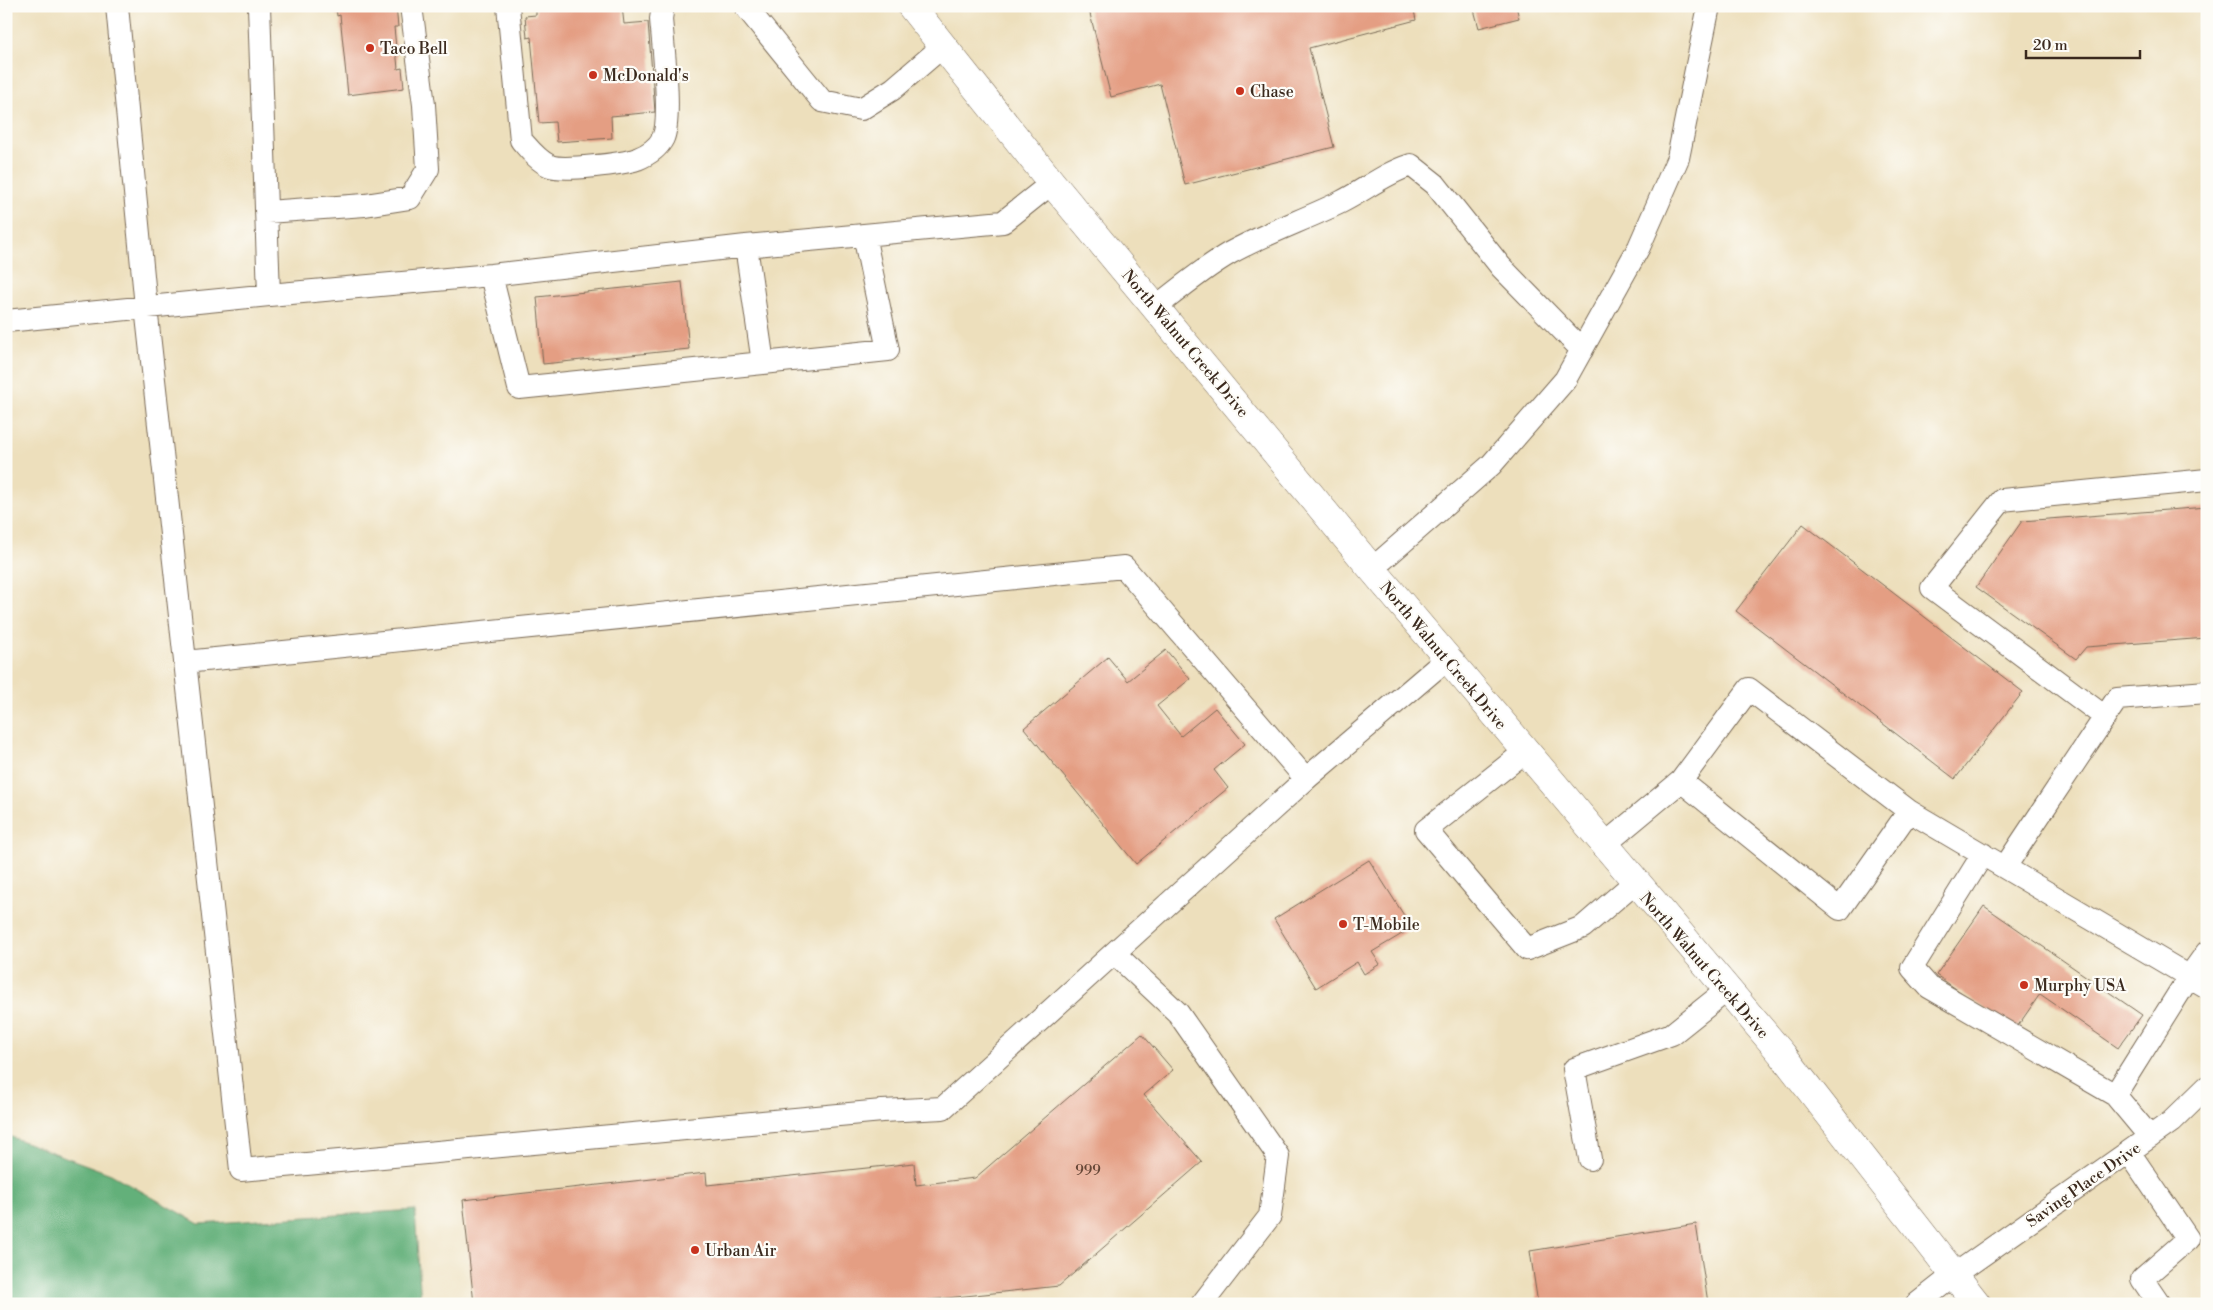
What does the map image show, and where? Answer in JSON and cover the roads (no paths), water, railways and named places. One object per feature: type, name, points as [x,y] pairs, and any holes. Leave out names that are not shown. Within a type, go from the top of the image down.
[{"type":"main road","name":"North Walnut Creek Drive","points":[[911,6],[1052,183],[1372,569],[1782,1054],[1977,1304]]},
{"type":"main road","points":[[931,6],[942,47]]},
{"type":"lane","points":[[117,6],[146,307],[241,1170],[882,1111],[943,1108],[1306,779],[1448,658]]},
{"type":"lane","points":[[259,6],[270,295]]},
{"type":"lane","points":[[266,212],[365,205],[410,198],[428,169],[424,105],[411,6]]},
{"type":"lane","points":[[508,6],[521,140],[535,156],[550,166],[576,168],[636,160],[653,151],[664,137],[667,116],[663,6]]},
{"type":"lane","points":[[745,6],[822,101],[861,109],[893,89],[942,47]]},
{"type":"lane","points":[[1372,569],[1491,465],[1565,380],[1639,247],[1678,158],[1709,6]]},
{"type":"lane","points":[[1156,307],[1204,270],[1230,254],[1290,223],[1341,201],[1396,169],[1411,165],[1435,184],[1501,267],[1582,350]]},
{"type":"lane","points":[[6,321],[491,275],[746,246],[1003,222],[1052,183]]},
{"type":"lane","points":[[491,275],[519,388],[888,350],[864,235]]},
{"type":"lane","points":[[746,246],[763,363]]},
{"type":"lane","points":[[2105,716],[1932,588],[2002,500],[2207,480]]},
{"type":"lane","points":[[185,662],[1124,567],[1306,779]]},
{"type":"lane","points":[[1604,845],[1681,781],[1749,688],[1909,810],[2198,982]]},
{"type":"lane","points":[[2005,866],[2117,699],[2207,692]]},
{"type":"lane","points":[[1526,751],[1426,830],[1527,949],[1583,927],[1635,882]]},
{"type":"lane","points":[[1681,781],[1840,909],[1909,810]]},
{"type":"lane","points":[[1983,854],[1912,968],[1929,986],[2115,1096],[2150,1137]]},
{"type":"lane","points":[[2115,1096],[2198,982],[2207,952]]},
{"type":"lane","points":[[1114,953],[1178,1013],[1278,1156],[1270,1216],[1202,1304]]},
{"type":"lane","points":[[1590,1159],[1574,1069],[1672,1034],[1727,990]]},
{"type":"lane","name":"Saving Place Drive","points":[[1917,1304],[1954,1275],[2171,1122],[2207,1087]]},
{"type":"lane","points":[[2129,1152],[2188,1239],[2142,1279],[2159,1304]]},
{"type":"place","name":"Taco Bell","points":[[370,48]]},
{"type":"place","name":"McDonald's","points":[[593,75]]},
{"type":"place","name":"Chase","points":[[1240,91]]},
{"type":"place","name":"T-Mobile","points":[[1343,924]]},
{"type":"place","name":"Murphy USA","points":[[2024,985]]},
{"type":"place","name":"Urban Air","points":[[695,1250]]}]
